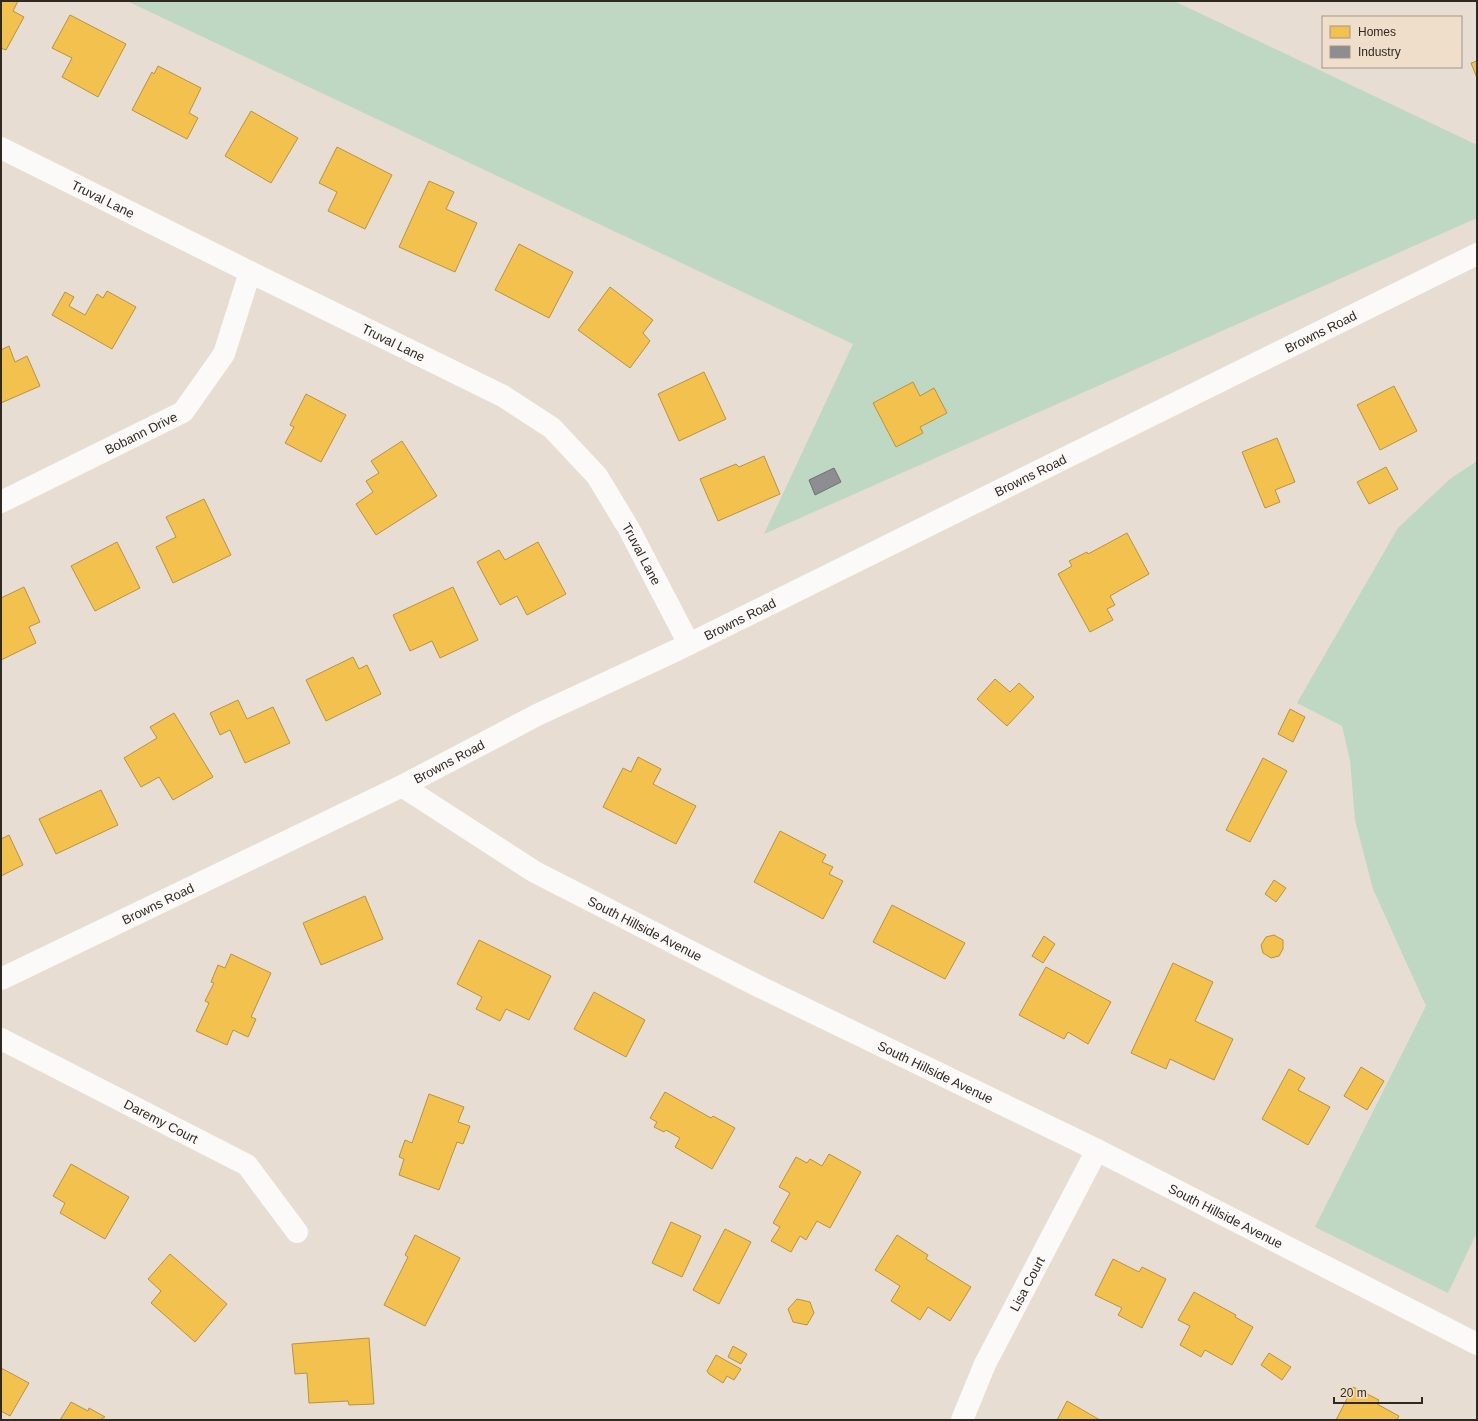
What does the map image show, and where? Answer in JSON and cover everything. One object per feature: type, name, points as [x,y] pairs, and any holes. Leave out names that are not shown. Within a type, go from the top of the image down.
[{"type":"street","name":"Truval Lane","points":[[1,148],[503,396],[552,428],[597,476],[629,529],[689,644]]},
{"type":"street","name":"Browns Road","points":[[1,979],[402,786],[537,715],[689,644],[1477,254]]},
{"type":"street","name":"Bobann Drive","points":[[1,502],[183,412],[224,354],[250,272]]},
{"type":"street","name":"South Hillside Avenue","points":[[402,786],[535,872],[756,985],[1097,1150],[1477,1344]]},
{"type":"street","name":"Daremy Court","points":[[1,1039],[247,1165],[297,1232]]},
{"type":"street","name":"Lisa Court","points":[[962,1420],[985,1364],[1097,1150]]},
{"type":"green space","points":[[127,1],[1174,1],[1477,145],[1477,218],[764,534],[853,344]]},
{"type":"green space","points":[[1477,461],[1477,1232],[1448,1293],[1315,1227],[1426,1006],[1373,889],[1355,820],[1350,760],[1342,726],[1297,703],[1398,528],[1450,479]]},
{"type":"building: Homes","points":[[1,1],[18,1],[13,11],[24,17],[6,50],[1,48]]},
{"type":"building: Homes","points":[[70,15],[126,44],[98,97],[62,77],[72,58],[52,48]]},
{"type":"building: Homes","points":[[1477,61],[1477,78],[1471,63]]},
{"type":"building: Homes","points":[[158,66],[201,88],[189,113],[198,118],[187,139],[132,110],[152,72],[154,74]]},
{"type":"building: Homes","points":[[251,111],[298,138],[271,183],[225,156]]},
{"type":"building: Homes","points":[[337,147],[392,175],[365,229],[328,211],[337,192],[319,183]]},
{"type":"building: Homes","points":[[429,181],[454,192],[446,209],[477,223],[455,272],[399,247]]},
{"type":"building: Homes","points":[[519,244],[573,272],[549,318],[495,290]]},
{"type":"building: Homes","points":[[610,287],[653,320],[643,333],[650,341],[630,368],[578,330]]},
{"type":"building: Homes","points":[[107,291],[136,307],[112,349],[52,315],[65,292],[74,297],[69,306],[85,315],[97,294],[103,298]]},
{"type":"building: Homes","points":[[9,346],[15,362],[27,356],[40,386],[1,403],[1,350]]},
{"type":"building: Homes","points":[[704,372],[726,419],[679,441],[658,394]]},
{"type":"building: Homes","points":[[913,382],[920,396],[934,388],[947,413],[920,427],[923,433],[896,447],[873,403]]},
{"type":"building: Homes","points":[[1394,386],[1417,431],[1380,450],[1357,405]]},
{"type":"building: Homes","points":[[306,394],[346,415],[321,462],[285,443],[294,427],[290,425]]},
{"type":"building: Homes","points":[[1277,438],[1295,482],[1275,490],[1280,502],[1265,508],[1242,452]]},
{"type":"building: Homes","points":[[402,441],[437,496],[376,535],[356,504],[373,492],[366,481],[379,473],[371,461]]},
{"type":"building: Homes","points":[[764,456],[780,494],[718,521],[700,479],[736,464],[739,467]]},
{"type":"building: Homes","points":[[1386,467],[1398,489],[1369,504],[1357,482]]},
{"type":"building: Homes","points":[[204,499],[231,555],[173,583],[156,547],[176,537],[166,517]]},
{"type":"building: Homes","points":[[1127,533],[1149,574],[1110,596],[1115,605],[1107,609],[1113,620],[1090,632],[1058,574],[1072,566],[1069,561],[1087,552],[1088,554]]},
{"type":"building: Homes","points":[[117,542],[140,588],[95,611],[71,566]]},
{"type":"building: Homes","points":[[538,542],[566,594],[527,615],[517,596],[500,605],[477,562],[499,550],[505,560]]},
{"type":"building: Homes","points":[[24,587],[40,622],[29,627],[36,643],[1,660],[1,598]]},
{"type":"building: Homes","points":[[453,587],[478,640],[440,658],[432,641],[410,651],[393,615]]},
{"type":"building: Homes","points":[[353,657],[359,669],[367,665],[381,694],[326,721],[306,680]]},
{"type":"building: Homes","points":[[995,679],[1010,692],[1019,683],[1034,697],[1007,726],[977,699]]},
{"type":"building: Homes","points":[[238,700],[247,719],[273,707],[290,743],[245,763],[230,730],[220,735],[210,713]]},
{"type":"building: Homes","points":[[1290,709],[1305,717],[1293,742],[1278,734]]},
{"type":"building: Homes","points":[[174,713],[213,777],[173,800],[159,777],[141,787],[124,758],[157,738],[150,727]]},
{"type":"building: Homes","points":[[638,757],[661,769],[653,784],[696,806],[676,844],[603,807],[623,768],[631,772]]},
{"type":"building: Homes","points":[[1263,758],[1287,771],[1250,842],[1226,830]]},
{"type":"building: Homes","points":[[101,790],[118,825],[56,854],[39,819]]},
{"type":"building: Homes","points":[[780,831],[826,855],[822,862],[833,867],[829,874],[843,881],[823,919],[754,882]]},
{"type":"building: Homes","points":[[9,835],[23,865],[1,876],[1,839]]},
{"type":"building: Homes","points":[[1274,880],[1286,888],[1276,902],[1265,894]]},
{"type":"building: Homes","points":[[365,896],[383,939],[321,965],[303,923]]},
{"type":"building: Homes","points":[[892,905],[965,943],[945,979],[873,942]]},
{"type":"building: Homes","points":[[1274,935],[1283,940],[1283,949],[1279,956],[1271,958],[1263,953],[1261,945],[1266,937]]},
{"type":"building: Homes","points":[[1044,936],[1055,944],[1043,963],[1032,956]]},
{"type":"building: Homes","points":[[479,940],[551,976],[529,1020],[506,1009],[500,1021],[476,1009],[482,997],[457,984]]},
{"type":"building: Homes","points":[[231,954],[271,973],[251,1017],[256,1019],[248,1037],[233,1030],[227,1045],[196,1031],[209,1003],[205,1001],[214,983],[211,982],[218,965],[225,968]]},
{"type":"building: Homes","points":[[1173,963],[1213,982],[1195,1021],[1233,1039],[1214,1080],[1170,1059],[1166,1069],[1131,1053]]},
{"type":"building: Homes","points":[[1046,967],[1111,1002],[1088,1044],[1068,1032],[1064,1039],[1019,1015]]},
{"type":"building: Homes","points":[[594,992],[645,1020],[626,1057],[574,1029]]},
{"type":"building: Homes","points":[[1361,1067],[1384,1081],[1367,1110],[1344,1096]]},
{"type":"building: Homes","points":[[1289,1069],[1305,1078],[1298,1090],[1330,1107],[1308,1145],[1262,1119]]},
{"type":"building: Homes","points":[[665,1092],[711,1118],[713,1116],[735,1128],[712,1169],[675,1147],[680,1138],[666,1130],[664,1132],[654,1127],[657,1122],[650,1118]]},
{"type":"building: Homes","points":[[429,1094],[464,1107],[458,1122],[470,1126],[463,1144],[457,1142],[439,1190],[399,1175],[404,1159],[399,1157],[405,1140],[412,1143]]},
{"type":"building: Homes","points":[[829,1154],[861,1172],[830,1228],[817,1221],[806,1240],[800,1236],[791,1252],[771,1241],[780,1227],[773,1223],[790,1193],[779,1187],[796,1157],[807,1163],[810,1159],[822,1166]]},
{"type":"building: Homes","points":[[71,1164],[129,1197],[105,1239],[60,1213],[65,1203],[53,1196]]},
{"type":"building: Homes","points":[[671,1222],[701,1236],[682,1277],[652,1263]]},
{"type":"building: Homes","points":[[725,1229],[751,1242],[719,1304],[693,1290]]},
{"type":"building: Homes","points":[[415,1235],[460,1258],[425,1326],[384,1305],[408,1257],[405,1255]]},
{"type":"building: Homes","points":[[897,1235],[928,1255],[926,1259],[971,1287],[950,1321],[928,1307],[920,1320],[891,1301],[900,1286],[875,1270]]},
{"type":"building: Homes","points":[[170,1254],[227,1304],[195,1342],[151,1303],[161,1291],[148,1279]]},
{"type":"building: Homes","points":[[1113,1259],[1139,1272],[1142,1267],[1166,1279],[1142,1328],[1118,1315],[1122,1308],[1095,1295]]},
{"type":"building: Homes","points":[[1194,1292],[1236,1315],[1235,1317],[1253,1327],[1232,1365],[1205,1350],[1201,1357],[1180,1345],[1190,1326],[1178,1320]]},
{"type":"building: Homes","points":[[797,1299],[810,1302],[814,1313],[807,1325],[793,1322],[788,1309]]},
{"type":"building: Homes","points":[[369,1338],[374,1404],[349,1405],[348,1401],[309,1403],[307,1373],[295,1374],[292,1344]]},
{"type":"building: Homes","points":[[733,1346],[747,1354],[741,1364],[728,1357]]},
{"type":"building: Homes","points":[[1269,1353],[1291,1367],[1282,1380],[1261,1365]]},
{"type":"building: Homes","points":[[716,1355],[741,1369],[734,1380],[727,1376],[723,1383],[709,1374],[707,1371]]},
{"type":"building: Homes","points":[[1,1368],[29,1383],[10,1416],[1,1411]]},
{"type":"building: Homes","points":[[1353,1387],[1379,1400],[1377,1404],[1399,1416],[1397,1420],[1336,1420]]},
{"type":"building: Homes","points":[[1067,1401],[1100,1420],[1057,1420]]},
{"type":"building: Homes","points":[[71,1402],[88,1411],[89,1408],[105,1417],[101,1419],[103,1420],[60,1420]]},
{"type":"building: Industry","points":[[834,468],[841,482],[815,495],[809,480]]}]
